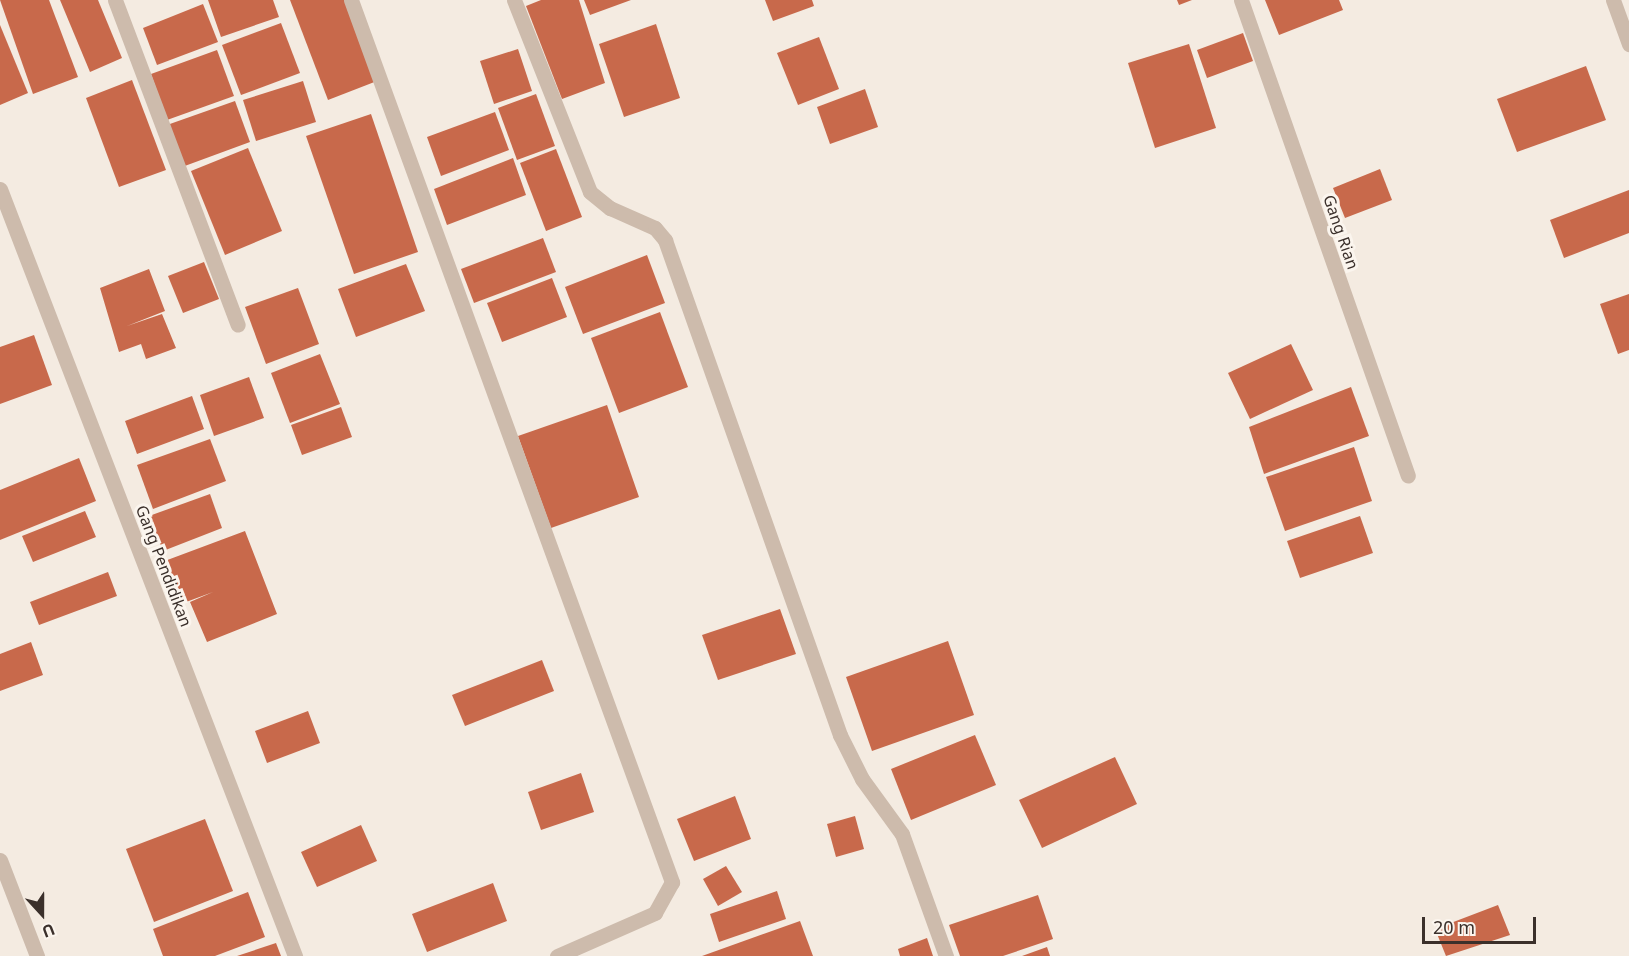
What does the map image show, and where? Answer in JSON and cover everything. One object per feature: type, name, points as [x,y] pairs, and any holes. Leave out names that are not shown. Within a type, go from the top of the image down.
[{"type":"street","points":[[115,0],[238,325]]},
{"type":"street","points":[[351,0],[672,882],[655,913],[557,956]]},
{"type":"street","points":[[514,0],[590,192],[610,208],[655,228],[665,240],[840,735],[862,779],[902,834],[946,956]]},
{"type":"street","name":"Gang Rian","points":[[1240,0],[1408,476]]},
{"type":"street","points":[[1613,0],[1629,44]]},
{"type":"street","name":"Gang Pendidikan","points":[[0,189],[295,956]]},
{"type":"street","points":[[0,860],[37,956]]},
{"type":"building","points":[[0,0],[49,0],[78,77],[33,94]]},
{"type":"building","points":[[60,0],[98,0],[122,58],[90,72]]},
{"type":"building","points":[[208,0],[273,0],[279,17],[221,37]]},
{"type":"building","points":[[290,0],[346,0],[377,81],[328,100]]},
{"type":"building","points":[[541,0],[579,0],[605,83],[562,99],[526,6]]},
{"type":"building","points":[[584,0],[631,0],[590,15]]},
{"type":"building","points":[[765,0],[812,0],[814,6],[773,21]]},
{"type":"building","points":[[1177,0],[1192,0],[1179,5]]},
{"type":"building","points":[[1265,0],[1339,0],[1343,10],[1279,35]]},
{"type":"building","points":[[203,4],[218,42],[157,65],[143,28]]},
{"type":"building","points":[[281,23],[300,73],[241,95],[222,45]]},
{"type":"building","points":[[656,24],[680,98],[624,117],[599,44]]},
{"type":"building","points":[[0,25],[28,93],[0,105]]},
{"type":"building","points":[[1243,33],[1253,61],[1207,78],[1197,50]]},
{"type":"building","points":[[819,37],[839,89],[798,105],[777,53]]},
{"type":"building","points":[[1189,44],[1216,128],[1155,148],[1128,63]]},
{"type":"building","points":[[518,49],[532,91],[494,104],[480,61]]},
{"type":"building","points":[[217,50],[234,96],[167,120],[151,74]]},
{"type":"building","points":[[1586,66],[1606,120],[1517,152],[1497,99]]},
{"type":"building","points":[[132,80],[166,170],[119,187],[86,98]]},
{"type":"building","points":[[303,81],[316,122],[256,141],[243,100]]},
{"type":"building","points":[[865,89],[878,127],[830,144],[817,107]]},
{"type":"building","points":[[536,94],[555,146],[517,160],[498,108]]},
{"type":"building","points":[[235,101],[250,142],[182,167],[167,125]]},
{"type":"building","points":[[495,112],[509,150],[441,176],[427,137]]},
{"type":"building","points":[[371,114],[418,252],[354,274],[306,136]]},
{"type":"building","points":[[248,148],[282,231],[225,255],[191,171]]},
{"type":"building","points":[[556,149],[582,217],[546,231],[520,163]]},
{"type":"building","points":[[513,158],[526,195],[447,225],[434,189]]},
{"type":"building","points":[[1380,169],[1392,200],[1345,218],[1333,188]]},
{"type":"building","points":[[1629,190],[1629,233],[1564,258],[1550,220]]},
{"type":"building","points":[[543,238],[556,272],[474,303],[461,269]]},
{"type":"building","points":[[647,255],[665,303],[583,334],[565,287]]},
{"type":"building","points":[[204,262],[219,299],[183,313],[168,276]]},
{"type":"building","points":[[406,264],[425,311],[356,337],[338,289]]},
{"type":"building","points":[[149,269],[165,311],[127,326],[162,314],[176,348],[146,359],[141,344],[119,352],[100,288]]},
{"type":"building","points":[[552,278],[567,317],[502,342],[487,303]]},
{"type":"building","points":[[298,288],[319,344],[266,364],[245,307]]},
{"type":"building","points":[[1629,294],[1629,350],[1618,354],[1600,304]]},
{"type":"building","points":[[660,312],[688,387],[619,413],[591,338]]},
{"type":"building","points":[[34,335],[52,385],[0,404],[0,347]]},
{"type":"building","points":[[1291,344],[1313,390],[1250,419],[1228,373]]},
{"type":"building","points":[[320,354],[340,404],[290,423],[271,373]]},
{"type":"building","points":[[249,377],[264,418],[214,436],[200,395]]},
{"type":"building","points":[[1351,387],[1369,436],[1264,474],[1249,427]]},
{"type":"building","points":[[192,396],[204,429],[137,454],[125,421]]},
{"type":"building","points":[[607,405],[639,497],[551,528],[518,436]]},
{"type":"building","points":[[341,407],[352,437],[302,455],[291,425]]},
{"type":"building","points":[[210,439],[226,481],[153,509],[137,465]]},
{"type":"building","points":[[1354,447],[1372,501],[1285,531],[1266,477]]},
{"type":"building","points":[[79,458],[96,501],[0,540],[0,490]]},
{"type":"building","points":[[210,494],[222,528],[163,551],[149,516]]},
{"type":"building","points":[[85,511],[96,537],[33,562],[22,536]]},
{"type":"building","points":[[1360,516],[1373,553],[1300,578],[1287,541]]},
{"type":"building","points":[[245,531],[277,614],[207,642],[190,602],[213,592],[178,605],[162,562]]},
{"type":"building","points":[[108,572],[117,596],[39,625],[30,602]]},
{"type":"building","points":[[780,609],[796,654],[718,680],[702,635]]},
{"type":"building","points":[[948,641],[974,715],[872,751],[846,677]]},
{"type":"building","points":[[31,642],[43,675],[0,691],[0,654]]},
{"type":"building","points":[[542,660],[554,691],[465,726],[452,695]]},
{"type":"building","points":[[308,711],[320,743],[267,763],[255,731]]},
{"type":"building","points":[[975,735],[996,785],[911,820],[891,769]]},
{"type":"building","points":[[1115,757],[1137,804],[1042,848],[1019,800]]},
{"type":"building","points":[[581,773],[594,812],[541,830],[528,792]]},
{"type":"building","points":[[735,796],[751,839],[694,861],[677,819]]},
{"type":"building","points":[[855,816],[864,849],[836,857],[827,824]]},
{"type":"building","points":[[205,819],[233,891],[154,922],[126,849]]},
{"type":"building","points":[[361,825],[377,861],[317,887],[301,852]]},
{"type":"building","points":[[726,866],[742,892],[718,906],[703,879]]},
{"type":"building","points":[[493,883],[507,921],[427,952],[412,914]]},
{"type":"building","points":[[777,891],[786,919],[719,942],[710,914]]},
{"type":"building","points":[[248,892],[265,937],[215,956],[163,956],[153,929]]},
{"type":"building","points":[[1038,895],[1053,939],[1003,956],[960,956],[949,925]]},
{"type":"building","points":[[1498,905],[1510,935],[1446,956],[1435,929]]},
{"type":"building","points":[[800,921],[813,956],[702,956]]},
{"type":"building","points":[[927,938],[933,956],[900,956],[898,949]]},
{"type":"building","points":[[276,943],[281,956],[237,956]]},
{"type":"building","points":[[1047,947],[1050,956],[1022,956]]}]
